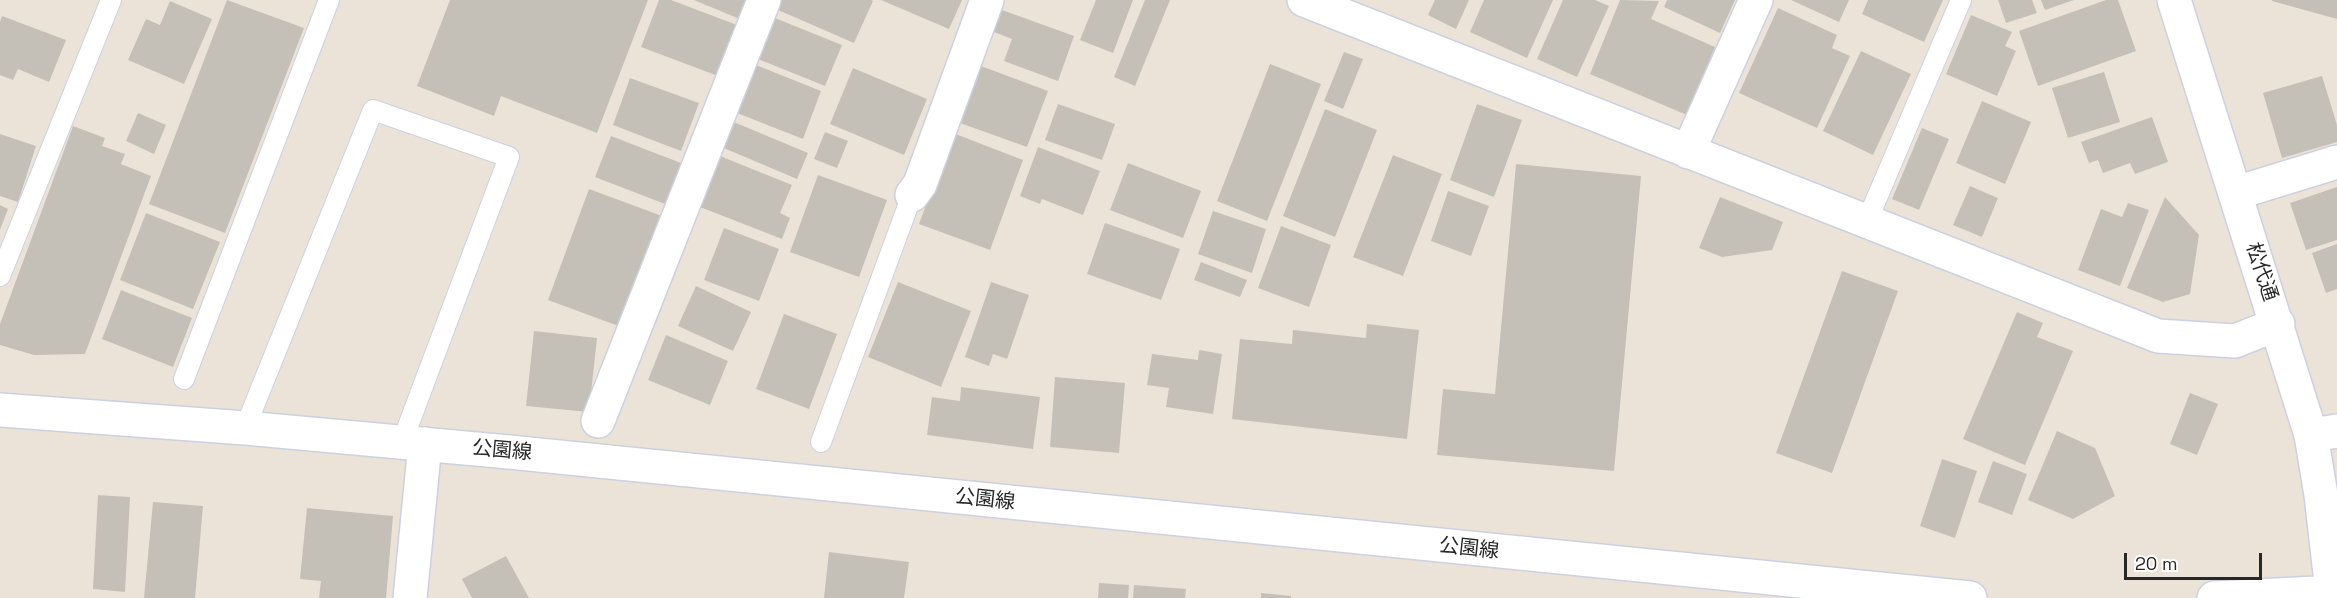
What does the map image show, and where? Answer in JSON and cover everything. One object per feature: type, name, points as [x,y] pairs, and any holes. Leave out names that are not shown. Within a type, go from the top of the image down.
[{"type":"street","points":[[598,421],[764,0]]},
{"type":"street","points":[[912,195],[920,184],[987,0]]},
{"type":"street","points":[[1304,0],[1343,7],[1688,152],[1867,220],[2158,336],[2235,341],[2278,324]]},
{"type":"street","points":[[1688,152],[1756,0]]},
{"type":"street","name":"松代通","points":[[2174,0],[2278,324],[2324,433],[2327,549],[2334,592]]},
{"type":"street","points":[[2236,193],[2337,162]]},
{"type":"street","name":"公園線","points":[[0,410],[413,443],[1970,598]]},
{"type":"street","points":[[410,598],[413,443]]},
{"type":"street","points":[[2214,598],[2334,592]]},
{"type":"lane","points":[[0,276],[111,0]]},
{"type":"lane","points":[[184,379],[329,0]]},
{"type":"lane","points":[[1867,220],[1961,0]]},
{"type":"lane","points":[[245,428],[373,110],[509,157],[413,443]]},
{"type":"lane","points":[[821,442],[912,195]]},
{"type":"building","points":[[227,0],[304,28],[225,233],[149,204]]},
{"type":"building","points":[[450,0],[648,0],[597,133],[501,96],[494,116],[417,86]]},
{"type":"building","points":[[659,0],[671,0],[737,25],[718,76],[641,47]]},
{"type":"building","points":[[694,0],[750,0],[742,20]]},
{"type":"building","points":[[782,0],[873,1],[854,43],[778,10]]},
{"type":"building","points":[[881,0],[962,0],[949,29]]},
{"type":"building","points":[[1096,0],[1133,0],[1113,53],[1080,40]]},
{"type":"building","points":[[1145,0],[1170,0],[1135,86],[1114,77]]},
{"type":"building","points":[[1435,0],[1469,0],[1456,29],[1428,15]]},
{"type":"building","points":[[1484,0],[1553,0],[1527,58],[1470,32]]},
{"type":"building","points":[[1563,0],[1595,0],[1609,6],[1577,77],[1537,59]]},
{"type":"building","points":[[1620,0],[1659,1],[1651,19],[1715,47],[1687,115],[1590,74]]},
{"type":"building","points":[[1667,0],[1735,0],[1720,33],[1664,7]]},
{"type":"building","points":[[1791,0],[1849,0],[1839,22]]},
{"type":"building","points":[[1868,0],[1943,0],[1924,42],[1862,14]]},
{"type":"building","points":[[1998,0],[2032,0],[2037,13],[2006,23]]},
{"type":"building","points":[[2041,0],[2074,0],[2045,10]]},
{"type":"building","points":[[2106,0],[2118,0],[2136,51],[2038,86],[2019,31]]},
{"type":"building","points":[[2337,0],[2337,19],[2272,1]]},
{"type":"building","points":[[170,1],[212,19],[184,84],[128,60],[146,19],[160,25]]},
{"type":"building","points":[[1778,8],[1837,35],[1832,48],[1850,56],[1817,128],[1739,93]]},
{"type":"building","points":[[1002,10],[1074,36],[1058,81],[1004,61],[1012,39],[994,32]]},
{"type":"building","points":[[1971,15],[2012,32],[2005,46],[2016,51],[1997,96],[1946,74]]},
{"type":"building","points":[[2,16],[66,40],[49,82],[18,69],[13,80],[0,75]]},
{"type":"building","points":[[770,16],[842,45],[825,86],[753,57]]},
{"type":"building","points":[[1861,51],[1911,74],[1873,155],[1823,131]]},
{"type":"building","points":[[1344,52],[1363,59],[1343,109],[1324,101]]},
{"type":"building","points":[[1270,64],[1321,84],[1267,221],[1217,201]]},
{"type":"building","points":[[756,65],[821,91],[803,139],[737,113]]},
{"type":"building","points":[[981,66],[1048,91],[1027,147],[960,123]]},
{"type":"building","points":[[853,68],[927,99],[904,155],[830,124]]},
{"type":"building","points":[[2104,72],[2120,122],[2068,138],[2052,88]]},
{"type":"building","points":[[2322,76],[2337,125],[2337,142],[2282,158],[2263,93]]},
{"type":"building","points":[[630,78],[699,103],[681,151],[613,125]]},
{"type":"building","points":[[1982,101],[2031,122],[2005,184],[1956,163]]},
{"type":"building","points":[[1058,104],[1115,124],[1102,160],[1045,140]]},
{"type":"building","points":[[1477,104],[1522,120],[1494,197],[1450,180]]},
{"type":"building","points":[[1325,109],[1377,130],[1335,237],[1283,216]]},
{"type":"building","points":[[138,113],[166,125],[154,154],[126,141]]},
{"type":"building","points":[[2152,117],[2168,162],[2135,174],[2130,163],[2103,173],[2098,160],[2089,163],[2081,142]]},
{"type":"building","points":[[729,120],[808,153],[797,179],[719,146]]},
{"type":"building","points":[[73,126],[105,138],[102,146],[125,154],[121,164],[151,176],[85,354],[34,355],[0,345],[0,324]]},
{"type":"building","points":[[1922,128],[1949,139],[1919,210],[1892,199]]},
{"type":"building","points":[[825,132],[848,141],[837,168],[814,159]]},
{"type":"building","points":[[953,133],[1023,160],[990,250],[919,224]]},
{"type":"building","points":[[0,134],[36,146],[18,202],[0,196]]},
{"type":"building","points":[[611,136],[681,163],[665,204],[595,177]]},
{"type":"building","points":[[1038,147],[1100,171],[1083,215],[1042,199],[1040,204],[1020,196]]},
{"type":"building","points":[[1393,155],[1442,174],[1403,276],[1353,257]]},
{"type":"building","points":[[720,156],[792,185],[780,213],[790,218],[782,239],[700,207]]},
{"type":"building","points":[[1128,163],[1201,191],[1183,238],[1110,210]]},
{"type":"building","points":[[1516,164],[1641,176],[1614,471],[1437,455],[1443,389],[1495,394]]},
{"type":"building","points":[[818,175],[887,200],[859,277],[790,252]]},
{"type":"building","points":[[1970,186],[1998,198],[1982,237],[1953,225]]},
{"type":"building","points":[[2337,187],[2337,240],[2306,250],[2290,203]]},
{"type":"building","points":[[589,189],[662,216],[621,327],[548,300]]},
{"type":"building","points":[[1448,191],[1489,206],[1471,256],[1431,241]]},
{"type":"building","points":[[1720,197],[1783,222],[1772,250],[1722,257],[1699,248]]},
{"type":"building","points":[[2165,197],[2199,235],[2190,294],[2163,302],[2127,288]]},
{"type":"building","points":[[2128,203],[2149,210],[2120,286],[2078,270],[2101,209],[2122,217]]},
{"type":"building","points":[[0,205],[8,209],[0,230]]},
{"type":"building","points":[[1213,211],[1266,229],[1252,273],[1198,254]]},
{"type":"building","points":[[146,213],[220,242],[193,309],[120,280]]},
{"type":"building","points":[[1105,223],[1180,249],[1161,300],[1087,274]]},
{"type":"building","points":[[1281,226],[1331,245],[1309,307],[1258,288]]},
{"type":"building","points":[[724,228],[779,249],[759,301],[704,280]]},
{"type":"building","points":[[2337,244],[2337,289],[2326,293],[2312,253]]},
{"type":"building","points":[[1201,262],[1247,280],[1240,297],[1194,280]]},
{"type":"building","points":[[1842,271],[1898,291],[1832,473],[1776,453]]},
{"type":"building","points":[[898,282],[971,311],[941,387],[868,357]]},
{"type":"building","points":[[991,282],[1029,295],[1007,359],[993,354],[989,366],[965,357]]},
{"type":"building","points":[[696,286],[751,312],[733,351],[678,326]]},
{"type":"building","points":[[121,290],[192,318],[173,367],[102,339]]},
{"type":"building","points":[[2017,312],[2043,323],[2037,337],[2073,351],[2025,465],[1963,439]]},
{"type":"building","points":[[784,314],[837,334],[809,409],[756,389]]},
{"type":"building","points":[[1367,324],[1419,330],[1407,439],[1232,419],[1240,339],[1292,344],[1293,330],[1366,338]]},
{"type":"building","points":[[534,331],[597,338],[589,412],[526,406]]},
{"type":"building","points":[[666,335],[728,361],[710,405],[648,380]]},
{"type":"building","points":[[1199,350],[1222,354],[1213,414],[1166,407],[1169,388],[1147,385],[1152,354],[1198,360]]},
{"type":"building","points":[[1055,377],[1125,383],[1119,453],[1050,447]]},
{"type":"building","points":[[961,387],[1040,397],[1033,449],[927,435],[932,397],[960,401]]},
{"type":"building","points":[[2190,393],[2218,404],[2197,455],[2170,444]]},
{"type":"building","points":[[2057,431],[2095,448],[2115,496],[2073,519],[2028,500]]},
{"type":"building","points":[[1942,459],[1977,471],[1955,538],[1920,526]]},
{"type":"building","points":[[1993,461],[2027,474],[2012,515],[1978,502]]},
{"type":"building","points":[[98,495],[130,497],[125,592],[93,589]]},
{"type":"building","points":[[153,502],[203,506],[195,598],[144,598]]},
{"type":"building","points":[[307,508],[393,516],[386,598],[319,598],[321,581],[300,579]]},
{"type":"building","points":[[829,552],[909,562],[904,598],[824,598]]},
{"type":"building","points":[[506,556],[529,598],[472,598],[462,579]]},
{"type":"building","points":[[1099,583],[1129,585],[1128,598],[1098,598]]},
{"type":"building","points":[[1134,585],[1186,589],[1185,598],[1133,598]]},
{"type":"building","points":[[1261,593],[1291,596],[1291,598],[1261,598]]}]
